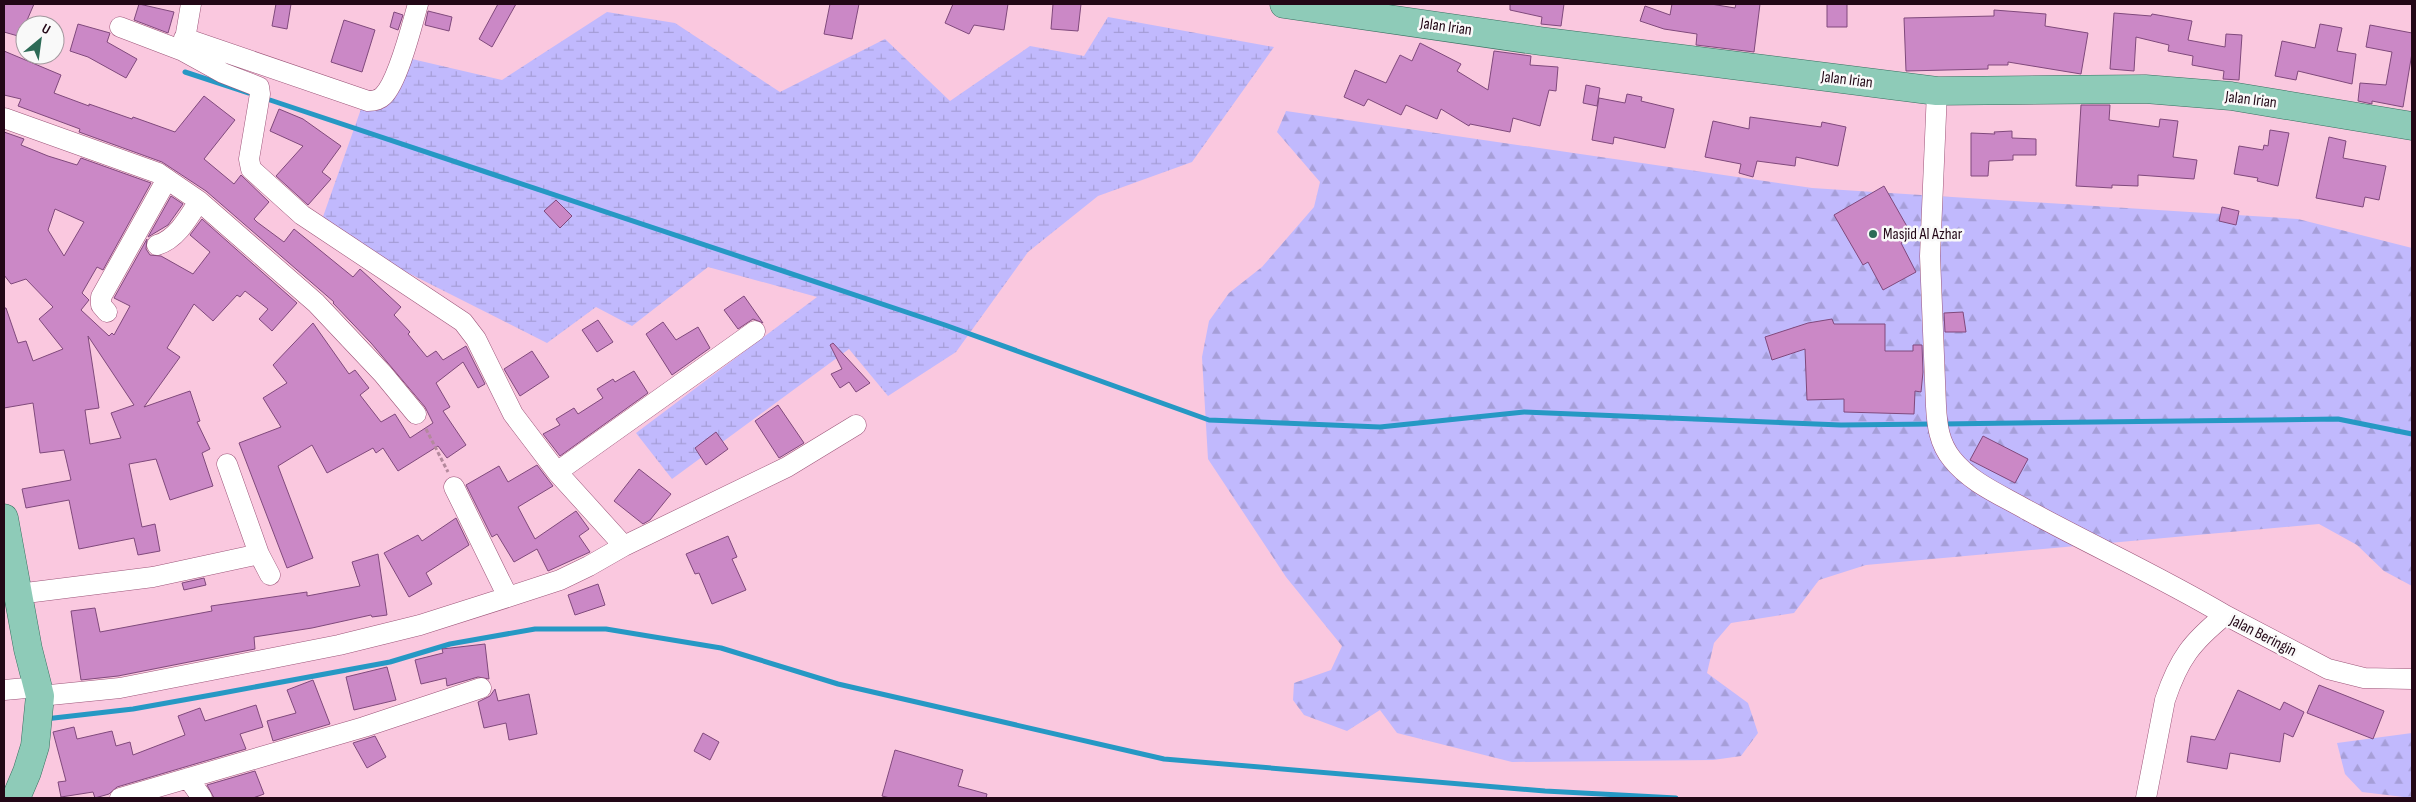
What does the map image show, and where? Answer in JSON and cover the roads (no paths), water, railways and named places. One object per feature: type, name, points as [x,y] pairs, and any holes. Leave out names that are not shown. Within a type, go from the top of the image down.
[{"type":"main road","name":"Jalan Irian","points":[[1284,4],[1540,41],[1936,91],[2145,89],[2240,98],[2412,126]]},
{"type":"main road","points":[[4,518],[12,580],[39,697],[37,735],[27,772],[16,798]]},
{"type":"street","points":[[183,44],[190,4]]},
{"type":"street","points":[[120,27],[183,44],[368,101],[376,100],[385,94],[400,61],[418,4]]},
{"type":"street","points":[[183,44],[223,73],[258,85],[259,102],[248,159],[251,169],[302,216],[463,322],[476,339],[514,414],[557,472],[624,546]]},
{"type":"street","points":[[1936,91],[1930,256],[1938,430],[1950,457],[1976,481],[2063,529],[2175,586],[2225,615]]},
{"type":"street","points":[[4,118],[140,166],[167,179],[199,201],[316,303],[383,374],[416,414]]},
{"type":"street","points":[[107,312],[101,305],[101,297],[167,179]]},
{"type":"street","points":[[157,244],[166,242],[174,234],[199,201]]},
{"type":"street","points":[[557,472],[755,330]]},
{"type":"street","points":[[4,690],[39,697],[120,688],[339,645],[420,625],[560,580],[624,546],[786,467],[856,424]]},
{"type":"street","points":[[228,464],[259,554],[270,575]]},
{"type":"street","points":[[454,487],[508,597]]},
{"type":"street","points":[[12,580],[153,577],[259,554]]},
{"type":"street","name":"Jalan Beringin","points":[[2147,792],[2165,700],[2177,668],[2199,636],[2225,615],[2328,669],[2364,678],[2412,679]]},
{"type":"street","points":[[120,798],[364,726],[480,688]]},
{"type":"street","points":[[188,778],[202,798]]},
{"type":"waterway","points":[[185,72],[249,93]]},
{"type":"waterway","points":[[264,98],[945,325],[1209,420],[1380,427],[1524,412],[1841,425],[1933,424]]},
{"type":"waterway","points":[[1942,424],[2338,419],[2412,434]]},
{"type":"waterway","points":[[45,719],[133,709],[217,694],[390,662],[450,644],[535,629],[606,629],[721,648],[838,684],[1164,759],[1545,791],[1676,798]]},
{"type":"place","name":"Masjid Al Azhar","points":[[1873,234]]}]
